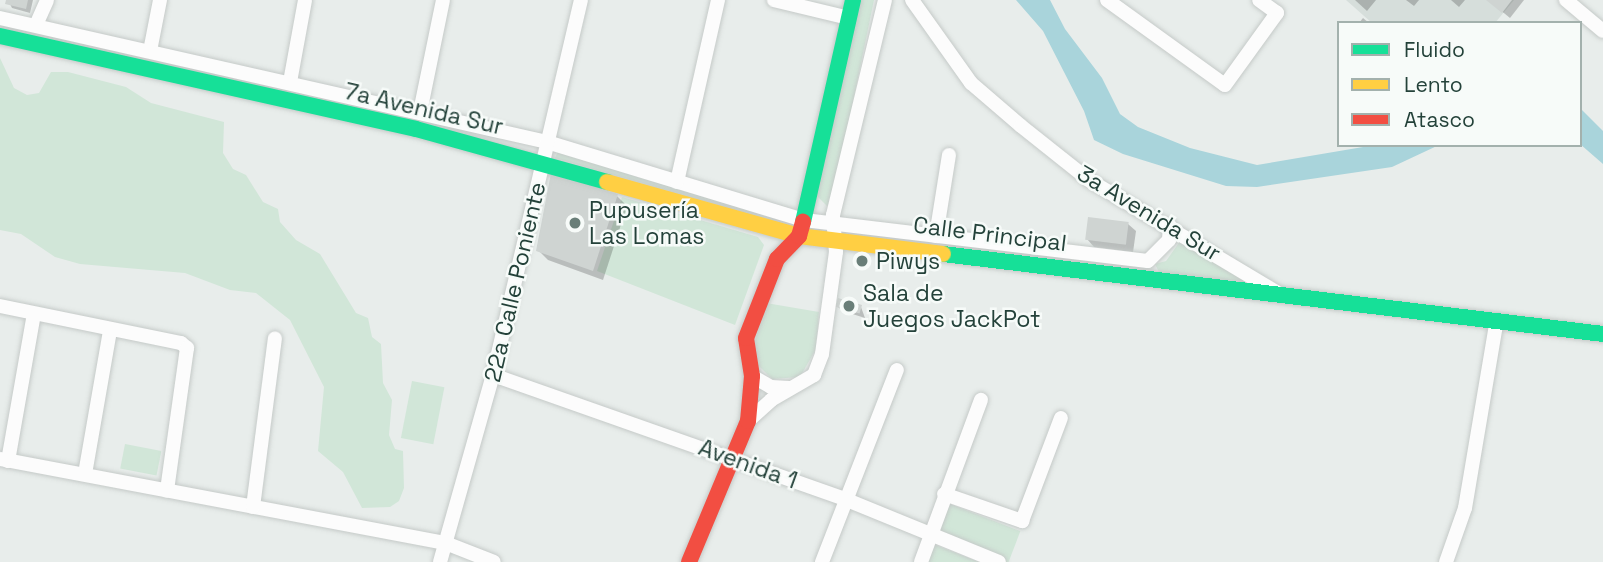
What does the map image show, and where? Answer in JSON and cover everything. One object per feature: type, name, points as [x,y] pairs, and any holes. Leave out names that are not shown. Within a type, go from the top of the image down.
[{"type":"street","points":[[36,25],[47,0]]},
{"type":"street","points":[[150,51],[160,0]]},
{"type":"street","points":[[290,82],[305,0]]},
{"type":"street","points":[[420,112],[443,0]]},
{"type":"street","name":"22a Calle Poniente","points":[[440,562],[448,544],[493,375],[580,0]]},
{"type":"street","points":[[677,182],[718,0]]},
{"type":"street","points":[[774,0],[849,18]]},
{"type":"street","points":[[689,562],[748,421],[752,376],[746,338],[777,259],[799,236],[853,0]]},
{"type":"street","points":[[748,421],[771,400],[814,375],[822,354],[835,263],[833,231],[885,0]]},
{"type":"street","name":"3a Avenida Sur","points":[[912,0],[971,83],[1089,180],[1170,226],[1281,295]]},
{"type":"street","points":[[1107,0],[1225,85],[1277,13],[1259,0]]},
{"type":"street","points":[[1566,0],[1603,31]]},
{"type":"street","name":"7a Avenida Sur","points":[[0,18],[547,142],[833,231]]},
{"type":"street","name":"7a Avenida Sur","points":[[0,36],[543,162],[799,236],[833,231]]},
{"type":"street","points":[[936,236],[949,155]]},
{"type":"street","points":[[1156,279],[1148,261],[1169,240],[1170,226]]},
{"type":"street","name":"Calle Principal","points":[[833,231],[936,236],[1148,261]]},
{"type":"street","name":"Calle Principal","points":[[833,231],[1156,279],[1496,324],[1603,334]]},
{"type":"street","points":[[0,306],[110,331],[181,343],[187,348],[167,491]]},
{"type":"street","points":[[33,314],[4,460],[448,544],[494,562]]},
{"type":"street","points":[[1446,562],[1465,508],[1496,324]]},
{"type":"street","points":[[85,474],[110,331]]},
{"type":"street","points":[[253,506],[275,338]]},
{"type":"street","points":[[822,562],[897,370]]},
{"type":"street","name":"Avenida 1","points":[[493,375],[847,500],[999,562]]},
{"type":"street","points":[[752,376],[771,387],[795,387]]},
{"type":"street","points":[[921,562],[981,400]]},
{"type":"street","points":[[944,494],[1022,521],[1061,418]]},
{"type":"shaded area","points":[[1346,0],[1514,0],[1497,21],[1370,21]]},
{"type":"green space","points":[[860,0],[874,0],[833,199],[827,206],[817,196]]},
{"type":"green space","points":[[0,58],[14,88],[27,95],[39,93],[51,72],[68,72],[126,87],[151,103],[224,122],[223,153],[233,169],[246,175],[263,202],[278,209],[280,222],[296,240],[320,254],[356,313],[368,318],[372,337],[381,344],[383,383],[392,400],[389,435],[395,449],[403,451],[404,488],[399,501],[390,507],[362,508],[343,472],[318,451],[324,387],[290,320],[256,293],[230,290],[185,273],[80,264],[55,257],[21,234],[0,230]]},
{"type":"green space","points":[[558,151],[782,220],[781,223],[555,158]]},
{"type":"green space","points":[[622,197],[758,237],[764,245],[735,325],[597,271]]},
{"type":"green space","points":[[1181,240],[1247,281],[1161,276],[1155,264],[1166,261]]},
{"type":"green space","points":[[766,303],[819,312],[816,349],[800,377],[772,379],[758,365],[754,344]]},
{"type":"green space","points":[[412,381],[444,387],[433,444],[401,438]]},
{"type":"green space","points":[[125,444],[161,451],[157,476],[120,469]]},
{"type":"green space","points":[[942,501],[1020,531],[1009,562],[929,534]]},
{"type":"green space","points":[[930,543],[979,562],[921,562]]},
{"type":"water","points":[[1016,0],[1050,0],[1065,29],[1102,78],[1120,114],[1138,127],[1190,148],[1257,165],[1363,147],[1435,147],[1392,167],[1257,187],[1226,186],[1123,154],[1094,140],[1084,111],[1043,31]]},
{"type":"water","points":[[1582,110],[1603,131],[1603,164],[1582,146]]},
{"type":"building","points":[[6,0],[28,0],[26,9],[5,4]]},
{"type":"building","points":[[1486,0],[1512,0],[1502,13]]},
{"type":"building","name":"Pupusería Las Lomas","points":[[551,173],[618,194],[593,271],[536,251]]},
{"type":"building","points":[[1088,217],[1129,222],[1126,245],[1085,240]]},
{"type":"building","name":"Sala de Juegos JackPot","points":[[838,298],[862,305],[860,314],[836,307]]},
{"type":"traffic: fast","points":[[803,222],[853,0]]},
{"type":"traffic: fast","points":[[0,36],[416,129],[607,182]]},
{"type":"traffic: fast","points":[[943,254],[1603,334]]},
{"type":"traffic: slow","points":[[607,182],[799,236],[943,254]]},
{"type":"traffic: jam","points":[[689,562],[748,421],[752,376],[746,338],[777,259],[799,236],[803,222]]},
{"type":"place","name":"Pupusería Las Lomas","points":[[575,223]]},
{"type":"place","name":"Piwys","points":[[862,261]]},
{"type":"place","name":"Sala de Juegos JackPot","points":[[849,306]]}]
